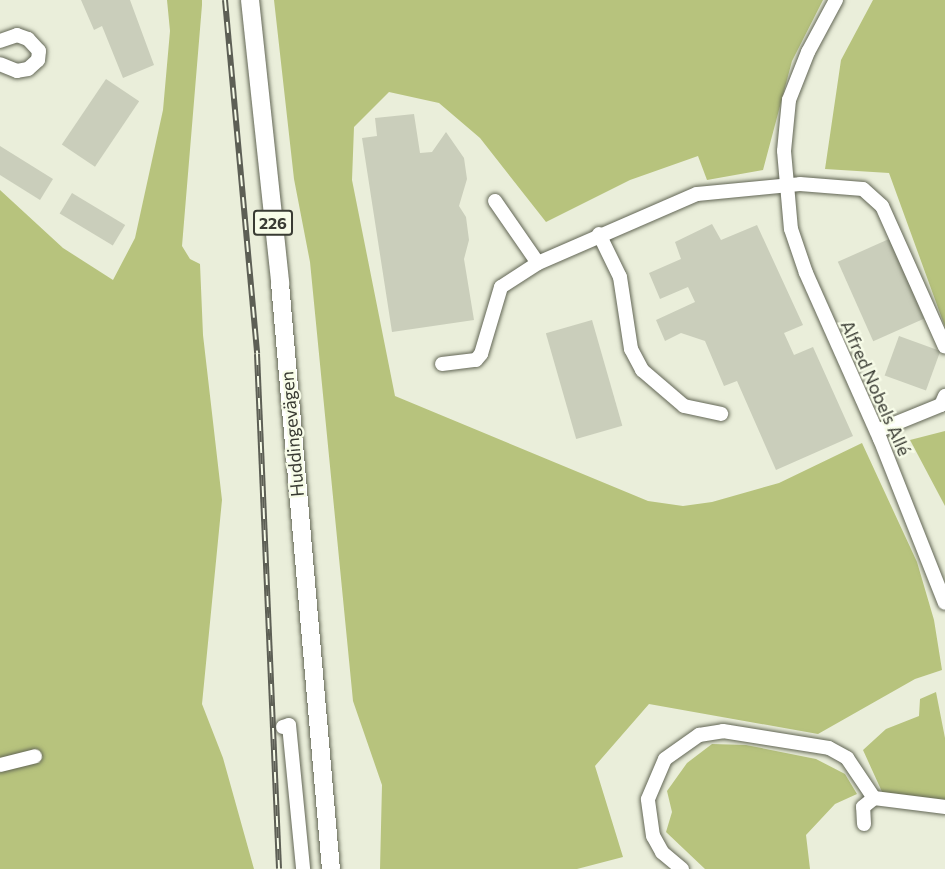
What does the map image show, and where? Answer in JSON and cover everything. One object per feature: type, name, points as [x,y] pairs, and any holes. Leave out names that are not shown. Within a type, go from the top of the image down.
[{"type":"main road","name":"Huddingevägen","points":[[250,0],[280,283],[331,869]]},
{"type":"street","name":"Alfred Nobels Allé","points":[[836,0],[808,52],[789,100],[784,184],[791,229],[806,273],[877,431],[945,603]]},
{"type":"street","points":[[0,41],[17,35],[28,39],[39,51],[38,60],[28,69],[17,71],[0,64]]},
{"type":"street","points":[[442,364],[476,360],[481,354],[501,287],[538,263],[599,234],[697,194],[784,184],[831,184],[863,189],[882,206],[945,347]]},
{"type":"street","points":[[495,201],[538,263]]},
{"type":"street","points":[[599,234],[620,277],[631,349],[642,369],[684,406],[721,414]]},
{"type":"street","points":[[877,431],[941,405],[945,396]]},
{"type":"street","points":[[283,727],[289,725],[303,869]]},
{"type":"street","points":[[682,869],[663,852],[653,836],[648,799],[664,759],[699,735],[723,731],[829,748],[848,758],[874,798]]},
{"type":"street","points":[[0,765],[35,756]]},
{"type":"street","points":[[864,824],[863,807],[874,798],[945,807]]},
{"type":"green space","points":[[167,0],[202,0],[182,246],[190,259],[200,264],[203,335],[222,500],[202,704],[223,758],[254,869],[0,869],[0,190],[63,248],[113,280],[135,238],[163,110],[170,31]]},
{"type":"green space","points":[[274,0],[823,0],[792,61],[763,170],[707,180],[698,156],[630,180],[546,222],[480,138],[439,103],[389,92],[354,127],[352,180],[395,396],[648,501],[683,506],[712,502],[779,483],[862,443],[917,562],[934,620],[942,670],[915,679],[818,734],[649,704],[595,766],[623,857],[577,869],[380,869],[382,785],[353,701],[310,262],[294,179]]},
{"type":"green space","points":[[873,0],[945,0],[945,327],[889,173],[825,169],[841,60]]},
{"type":"green space","points":[[945,431],[945,506],[910,440]]},
{"type":"green space","points":[[936,692],[945,738],[945,801],[883,794],[863,750],[886,729],[919,716],[920,699]]},
{"type":"green space","points":[[712,744],[746,745],[816,759],[845,774],[857,794],[835,804],[806,835],[810,869],[705,869],[666,832],[672,812],[667,791],[687,763]]},
{"type":"building","points":[[81,0],[130,0],[154,65],[123,78],[102,26],[94,30]]},
{"type":"building","points":[[106,79],[139,101],[95,167],[62,144]]},
{"type":"building","points":[[414,114],[420,153],[432,152],[446,132],[464,158],[467,179],[459,206],[466,217],[469,240],[464,259],[474,320],[392,332],[362,138],[377,136],[375,118]]},
{"type":"building","points":[[0,146],[53,179],[40,200],[0,175]]},
{"type":"building","points":[[72,193],[125,225],[113,246],[60,214]]},
{"type":"building","points":[[712,224],[721,240],[757,225],[803,325],[784,333],[794,355],[813,347],[853,436],[776,470],[737,381],[724,386],[705,341],[681,333],[665,341],[656,320],[695,302],[688,287],[660,299],[649,273],[681,259],[675,242]]},
{"type":"building","points":[[889,239],[924,318],[873,341],[838,262]]},
{"type":"building","points":[[592,320],[622,426],[576,439],[546,333]]},
{"type":"building","points":[[899,336],[940,351],[926,391],[885,375]]},
{"type":"railway","points":[[225,0],[257,354],[279,869]]}]
